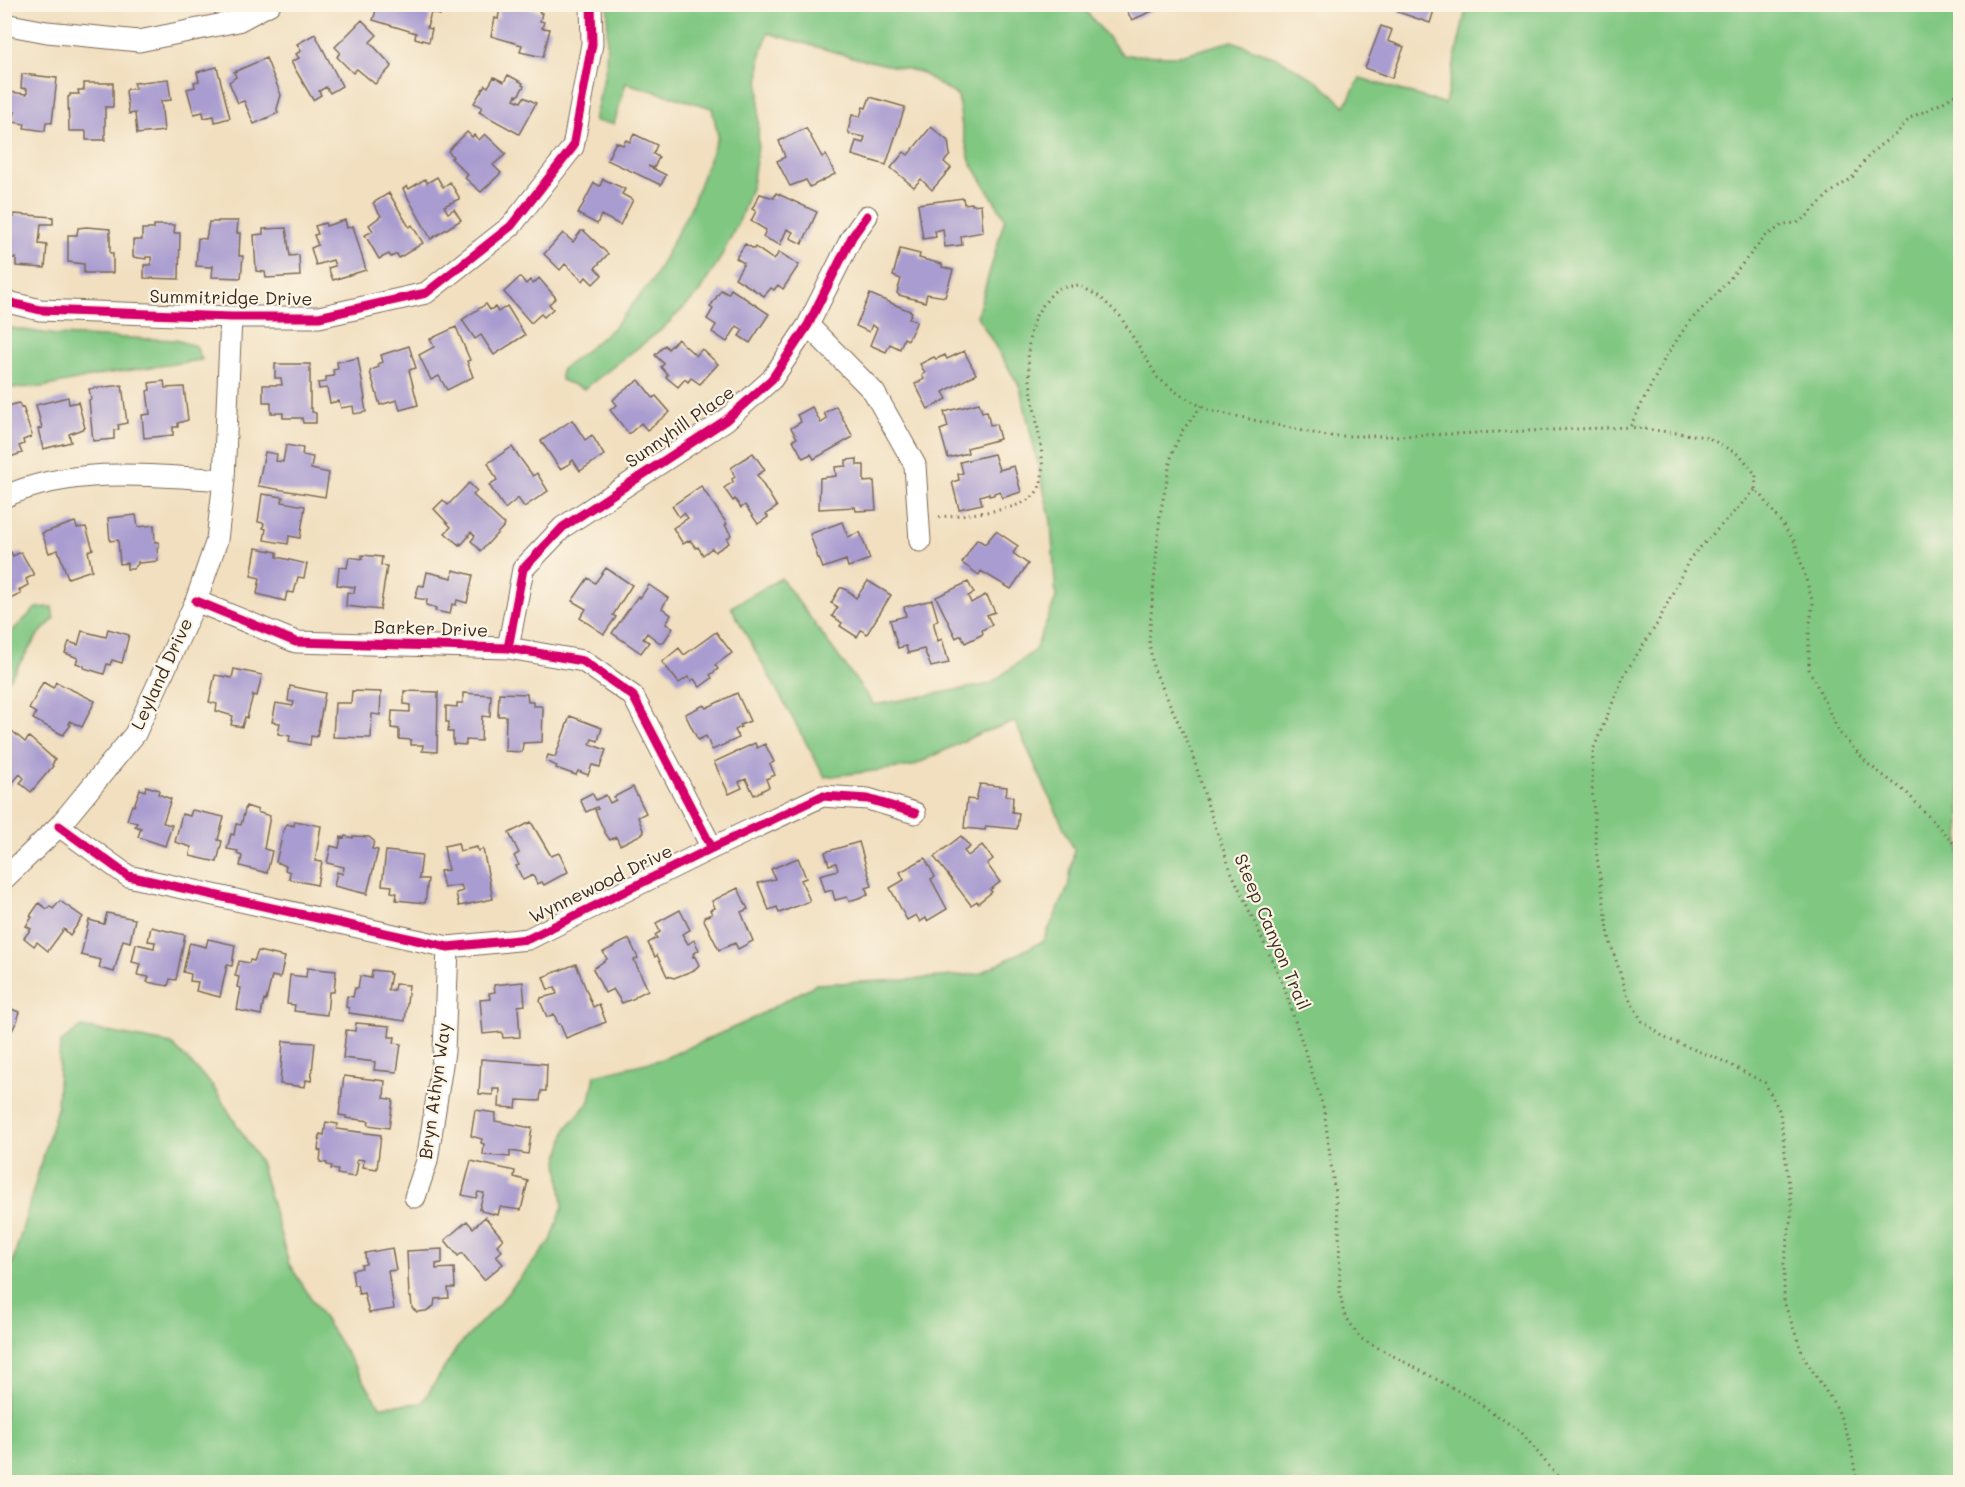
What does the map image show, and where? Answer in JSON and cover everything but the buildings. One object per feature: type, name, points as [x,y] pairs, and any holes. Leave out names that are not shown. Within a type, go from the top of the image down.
[{"type":"street","points":[[4,24],[47,32],[139,41],[237,21],[270,4]]},
{"type":"street","name":"Summitridge Drive","points":[[4,301],[40,310],[319,317],[426,293],[511,226],[573,147],[592,44],[591,4]]},
{"type":"street","name":"Sunnyhill Place","points":[[508,648],[523,569],[563,527],[726,420],[772,379],[808,325],[852,237],[867,216]]},
{"type":"street","name":"Leyland Drive","points":[[4,879],[59,825],[135,734],[196,601],[217,540],[224,480],[231,316]]},
{"type":"street","points":[[808,325],[874,392],[915,465],[920,540]]},
{"type":"street","points":[[4,497],[28,487],[86,477],[142,474],[224,480]]},
{"type":"street","name":"Barker Drive","points":[[196,601],[296,642],[508,648],[583,661],[633,696],[712,848]]},
{"type":"street","name":"Wynnewood Drive","points":[[59,825],[128,876],[448,947],[528,939],[822,796],[868,799],[915,813]]},
{"type":"street","name":"Bryn Athyn Way","points":[[415,1197],[427,1161],[444,1052],[448,947]]},
{"type":"path","points":[[1630,427],[1666,356],[1689,322],[1766,236],[1784,224],[1797,224],[1807,216],[1830,193],[1852,178],[1866,159],[1896,134],[1910,118],[1960,92]]},
{"type":"path","points":[[919,519],[1018,506],[1035,495],[1042,483],[1041,457],[1029,370],[1028,335],[1036,313],[1056,290],[1078,285],[1100,297],[1120,316],[1158,378],[1179,394],[1208,410],[1327,436],[1397,436],[1630,427],[1707,437],[1741,456],[1755,475],[1755,490],[1690,558],[1657,624],[1625,673],[1593,750],[1592,786],[1598,858],[1610,942],[1628,998],[1642,1020],[1665,1038],[1723,1060],[1765,1083],[1780,1112],[1792,1210],[1785,1264],[1784,1302],[1804,1358],[1837,1408],[1850,1442],[1856,1477],[1859,1482]]},
{"type":"path","points":[[1755,490],[1762,496],[1795,542],[1813,603],[1809,630],[1809,669],[1839,732],[1868,764],[1907,793],[1960,850]]},
{"type":"green space","points":[[608,5],[1082,5],[1123,55],[1177,56],[1232,41],[1279,59],[1319,82],[1345,106],[1360,78],[1445,104],[1467,5],[1960,5],[1960,1482],[5,1482],[5,1289],[57,1108],[60,1043],[82,1027],[172,1044],[212,1085],[260,1162],[289,1264],[380,1406],[422,1403],[457,1348],[501,1301],[551,1241],[563,1206],[558,1161],[567,1127],[590,1101],[595,1075],[663,1059],[746,1022],[816,984],[979,974],[1043,941],[1068,888],[1074,850],[1015,722],[980,733],[913,766],[825,777],[731,607],[781,578],[874,705],[990,684],[1035,650],[1056,598],[1051,521],[1020,387],[977,316],[1005,218],[970,161],[958,96],[920,72],[856,58],[768,33],[760,57],[758,147],[752,185],[740,219],[720,259],[698,294],[661,330],[584,389],[561,380],[561,370],[613,328],[652,281],[691,207],[718,136],[712,108],[626,83],[614,124],[594,121],[606,67]]},
{"type":"green space","points":[[5,327],[56,335],[176,340],[196,346],[202,360],[104,374],[43,387],[5,388]]},
{"type":"green space","points":[[52,607],[54,619],[38,635],[5,686],[5,638],[36,608]]},
{"type":"cycle path","points":[[4,301],[40,310],[231,317],[319,317],[426,293],[511,226],[573,147],[592,44],[591,4]]},
{"type":"cycle path","points":[[508,648],[523,569],[563,527],[726,420],[772,379],[808,325],[852,237],[867,216]]},
{"type":"cycle path","points":[[196,601],[296,642],[508,648],[583,661],[633,696],[712,848]]},
{"type":"cycle path","points":[[59,826],[128,876],[448,947],[528,939],[822,796],[868,799],[915,813]]}]
